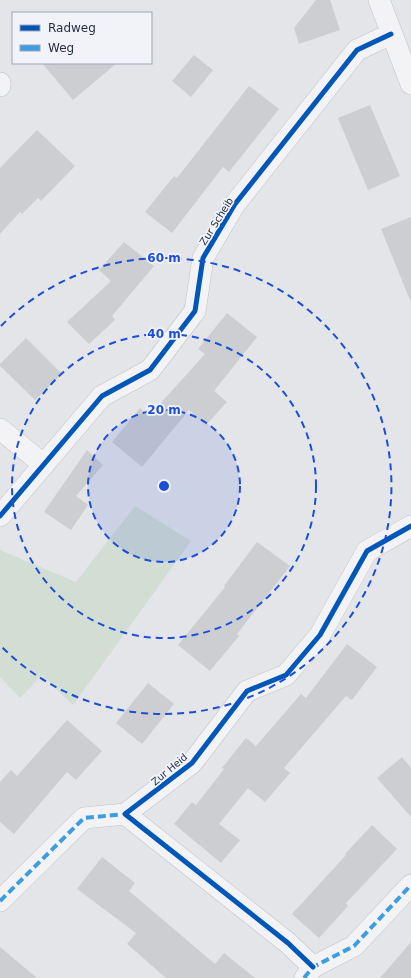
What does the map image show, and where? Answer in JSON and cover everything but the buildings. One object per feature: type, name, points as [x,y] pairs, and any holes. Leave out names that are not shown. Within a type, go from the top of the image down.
[{"type":"street","points":[[379,0],[411,84]]},
{"type":"street","name":"Zur Scheib","points":[[0,516],[102,396],[150,370],[195,312],[203,258],[235,204],[357,50],[391,34]]},
{"type":"street","points":[[0,429],[44,465]]},
{"type":"street","name":"Zur Heid","points":[[125,814],[192,763],[247,691],[286,675],[320,635],[367,551],[411,526]]},
{"type":"street","points":[[0,901],[84,818],[125,814],[288,943],[309,972],[354,946],[411,885]]},
{"type":"shaded area","points":[[135,506],[191,541],[73,705],[42,675],[20,698],[0,677],[0,550],[76,582]]},
{"type":"marked path","points":[[0,901],[84,818],[125,814]]},
{"type":"marked path","points":[[304,978],[313,967],[354,946],[411,885]]},
{"type":"cycle path","points":[[0,516],[102,396],[150,370],[195,311],[203,258],[235,204],[357,50],[391,34]]},
{"type":"cycle path","points":[[313,967],[288,943],[125,814],[192,763],[247,691],[286,675],[320,635],[367,551],[411,526]]}]
